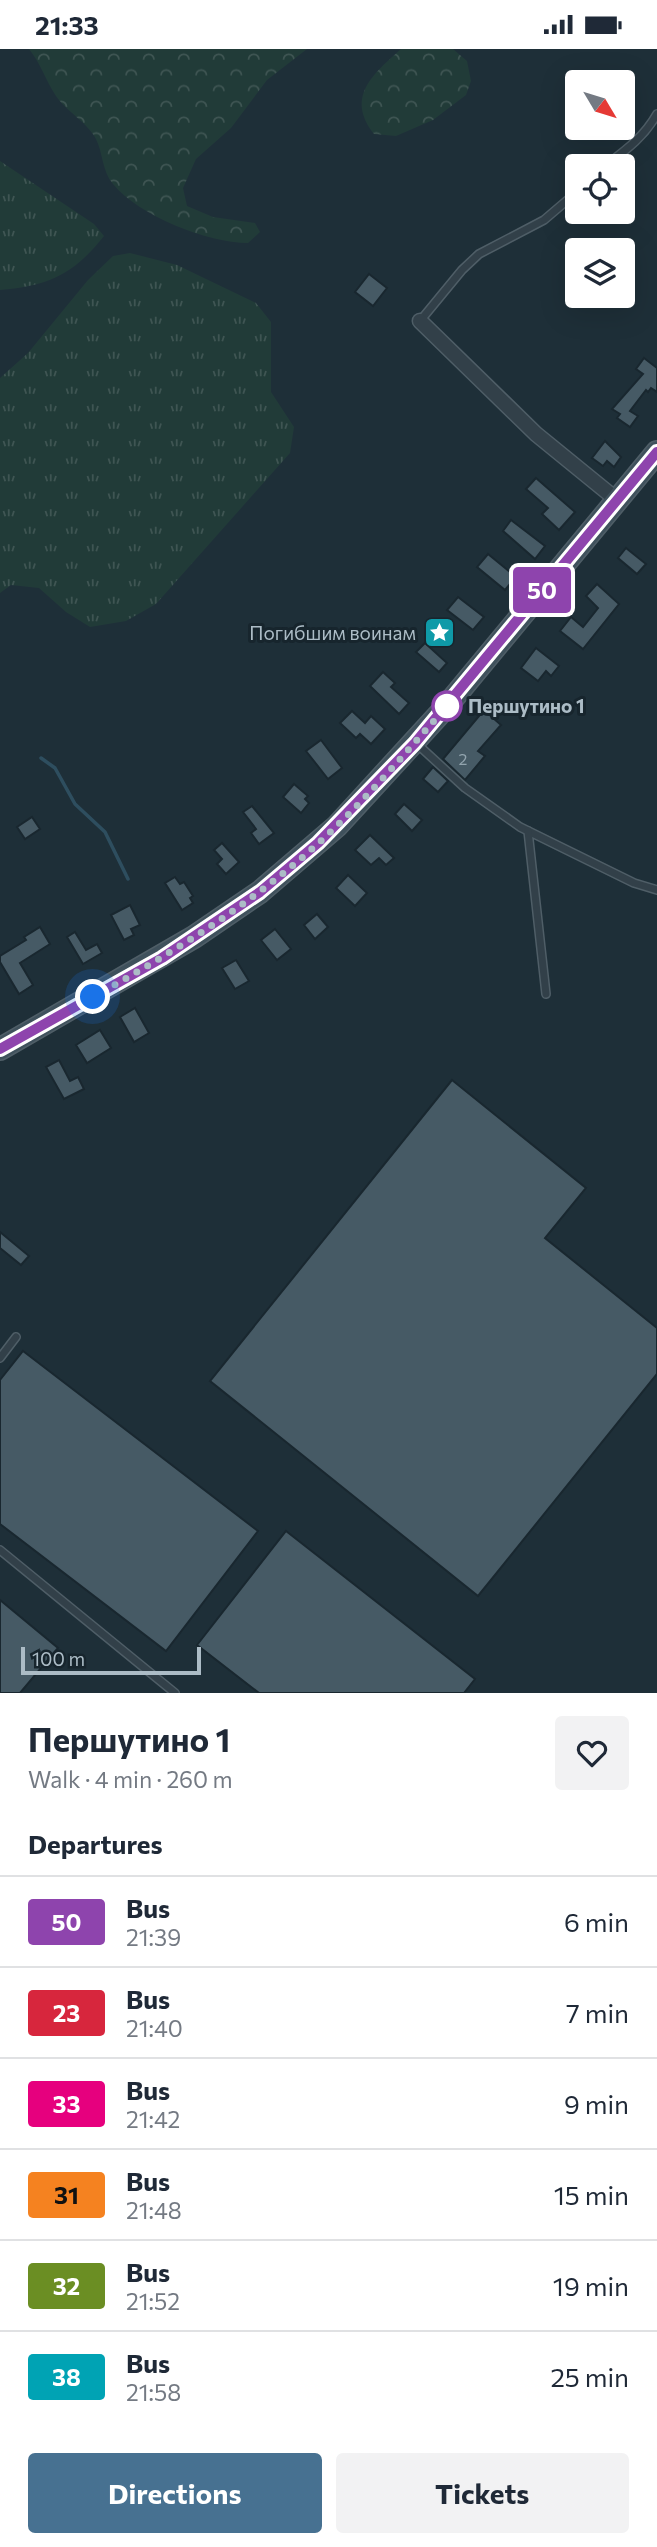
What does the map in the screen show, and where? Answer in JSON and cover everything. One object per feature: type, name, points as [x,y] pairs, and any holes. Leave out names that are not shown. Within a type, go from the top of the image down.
[{"type":"street","points":[[420,321],[537,434],[617,500]]},
{"type":"street","points":[[0,1049],[162,958],[260,892],[337,826],[415,743],[657,452]]},
{"type":"lane","points":[[621,154],[640,139],[657,114]]},
{"type":"lane","points":[[420,321],[462,269],[479,254],[544,221],[565,202]]},
{"type":"lane","points":[[415,743],[465,788],[528,831],[634,883],[657,890]]},
{"type":"lane","points":[[528,831],[547,994]]},
{"type":"lane","points":[[0,1358],[16,1337]]},
{"type":"lane","points":[[0,1550],[175,1693]]},
{"type":"green space","points":[[29,49],[307,49],[267,80],[231,128],[196,159],[183,188],[187,206],[213,217],[255,223],[260,232],[248,243],[195,233],[157,217],[125,196],[109,179],[92,133],[56,96]]},
{"type":"green space","points":[[401,49],[453,49],[467,61],[471,81],[466,95],[433,120],[396,136],[374,134],[362,109],[362,97],[373,77]]},
{"type":"green space","points":[[0,161],[94,224],[104,236],[82,260],[59,276],[33,285],[0,290]]},
{"type":"green space","points":[[130,253],[177,265],[256,303],[271,322],[271,392],[294,427],[290,453],[156,604],[126,621],[90,627],[66,612],[39,588],[11,585],[0,593],[0,378],[28,353],[88,280],[113,256]]},
{"type":"building","points":[[369,274],[387,288],[373,306],[355,292]]},
{"type":"building","points":[[644,358],[657,368],[657,392],[651,388],[648,392],[646,390],[630,411],[638,416],[630,427],[617,418],[620,414],[612,409],[643,374],[636,369]]},
{"type":"building","points":[[605,441],[621,457],[614,467],[607,461],[603,466],[592,458]]},
{"type":"building","points":[[536,478],[575,512],[559,530],[542,514],[548,508],[526,489]]},
{"type":"building","points":[[511,520],[545,546],[535,559],[503,531]]},
{"type":"building","points":[[626,548],[646,564],[637,574],[618,558]]},
{"type":"building","points":[[488,554],[516,577],[505,590],[477,567]]},
{"type":"building","points":[[597,584],[619,604],[583,649],[560,631],[571,617],[583,627],[598,608],[586,596]]},
{"type":"building","points":[[458,597],[484,617],[473,630],[447,610]]},
{"type":"building","points":[[425,643],[447,663],[439,672],[416,652]]},
{"type":"building","points":[[536,648],[559,666],[551,676],[546,671],[538,681],[521,668]]},
{"type":"building","points":[[383,672],[395,683],[391,687],[409,703],[399,714],[370,686]]},
{"type":"building","points":[[484,710],[501,725],[478,751],[485,756],[465,780],[443,759]]},
{"type":"building","points":[[352,711],[365,723],[371,716],[385,729],[371,744],[360,734],[356,738],[340,723]]},
{"type":"building","points":[[321,740],[342,768],[328,779],[306,751]]},
{"type":"building","points":[[433,767],[448,781],[438,792],[423,779]]},
{"type":"building","points":[[294,784],[308,796],[305,799],[309,803],[301,813],[283,797]]},
{"type":"building","points":[[404,804],[422,820],[412,831],[395,814]]},
{"type":"building","points":[[252,806],[274,833],[259,844],[251,833],[256,829],[243,812]]},
{"type":"building","points":[[32,817],[40,829],[25,839],[17,827]]},
{"type":"building","points":[[370,835],[394,858],[386,865],[379,858],[371,865],[355,850]]},
{"type":"building","points":[[222,843],[239,862],[226,874],[217,864],[222,859],[214,850]]},
{"type":"building","points":[[348,875],[367,893],[355,906],[336,888]]},
{"type":"building","points":[[175,877],[180,884],[184,882],[193,896],[190,898],[193,903],[182,910],[165,883]]},
{"type":"building","points":[[130,905],[140,925],[131,929],[134,935],[124,940],[111,915]]},
{"type":"building","points":[[317,914],[328,927],[315,939],[304,925]]},
{"type":"building","points":[[40,927],[50,944],[20,963],[33,985],[19,994],[0,962],[0,956],[26,940],[24,937]]},
{"type":"building","points":[[275,929],[291,949],[277,960],[261,940]]},
{"type":"building","points":[[75,932],[86,950],[97,944],[102,953],[83,964],[67,937]]},
{"type":"building","points":[[236,960],[249,981],[235,989],[222,968]]},
{"type":"building","points":[[135,1008],[149,1033],[134,1042],[120,1017]]},
{"type":"building","points":[[100,1030],[111,1048],[87,1063],[76,1045]]},
{"type":"building","points":[[59,1060],[70,1081],[78,1077],[84,1089],[64,1099],[46,1067]]},
{"type":"building","points":[[452,1080],[586,1188],[545,1238],[657,1328],[657,1374],[478,1596],[210,1381]]},
{"type":"building","points":[[0,1232],[29,1256],[21,1265],[0,1248]]},
{"type":"building","points":[[23,1351],[258,1531],[166,1651],[0,1524],[0,1380]]},
{"type":"building","points":[[286,1531],[475,1679],[464,1693],[259,1693],[197,1645]]},
{"type":"building","points":[[0,1600],[58,1648],[20,1693],[0,1693]]},
{"type":"waterway","points":[[41,758],[55,768],[75,804],[105,832],[128,879]]},
{"type":"bus line","name":"50","points":[[0,1049],[162,958],[260,892],[300,860],[337,826],[415,743],[657,452]]},
{"type":"place","name":"Погибшим воинам","points":[[439,633]]},
{"type":"place","name":"Першутино 1","points":[[447,706]]},
{"type":"route","points":[[93,997],[194,937],[260,892],[300,860],[337,826],[447,706]]}]
